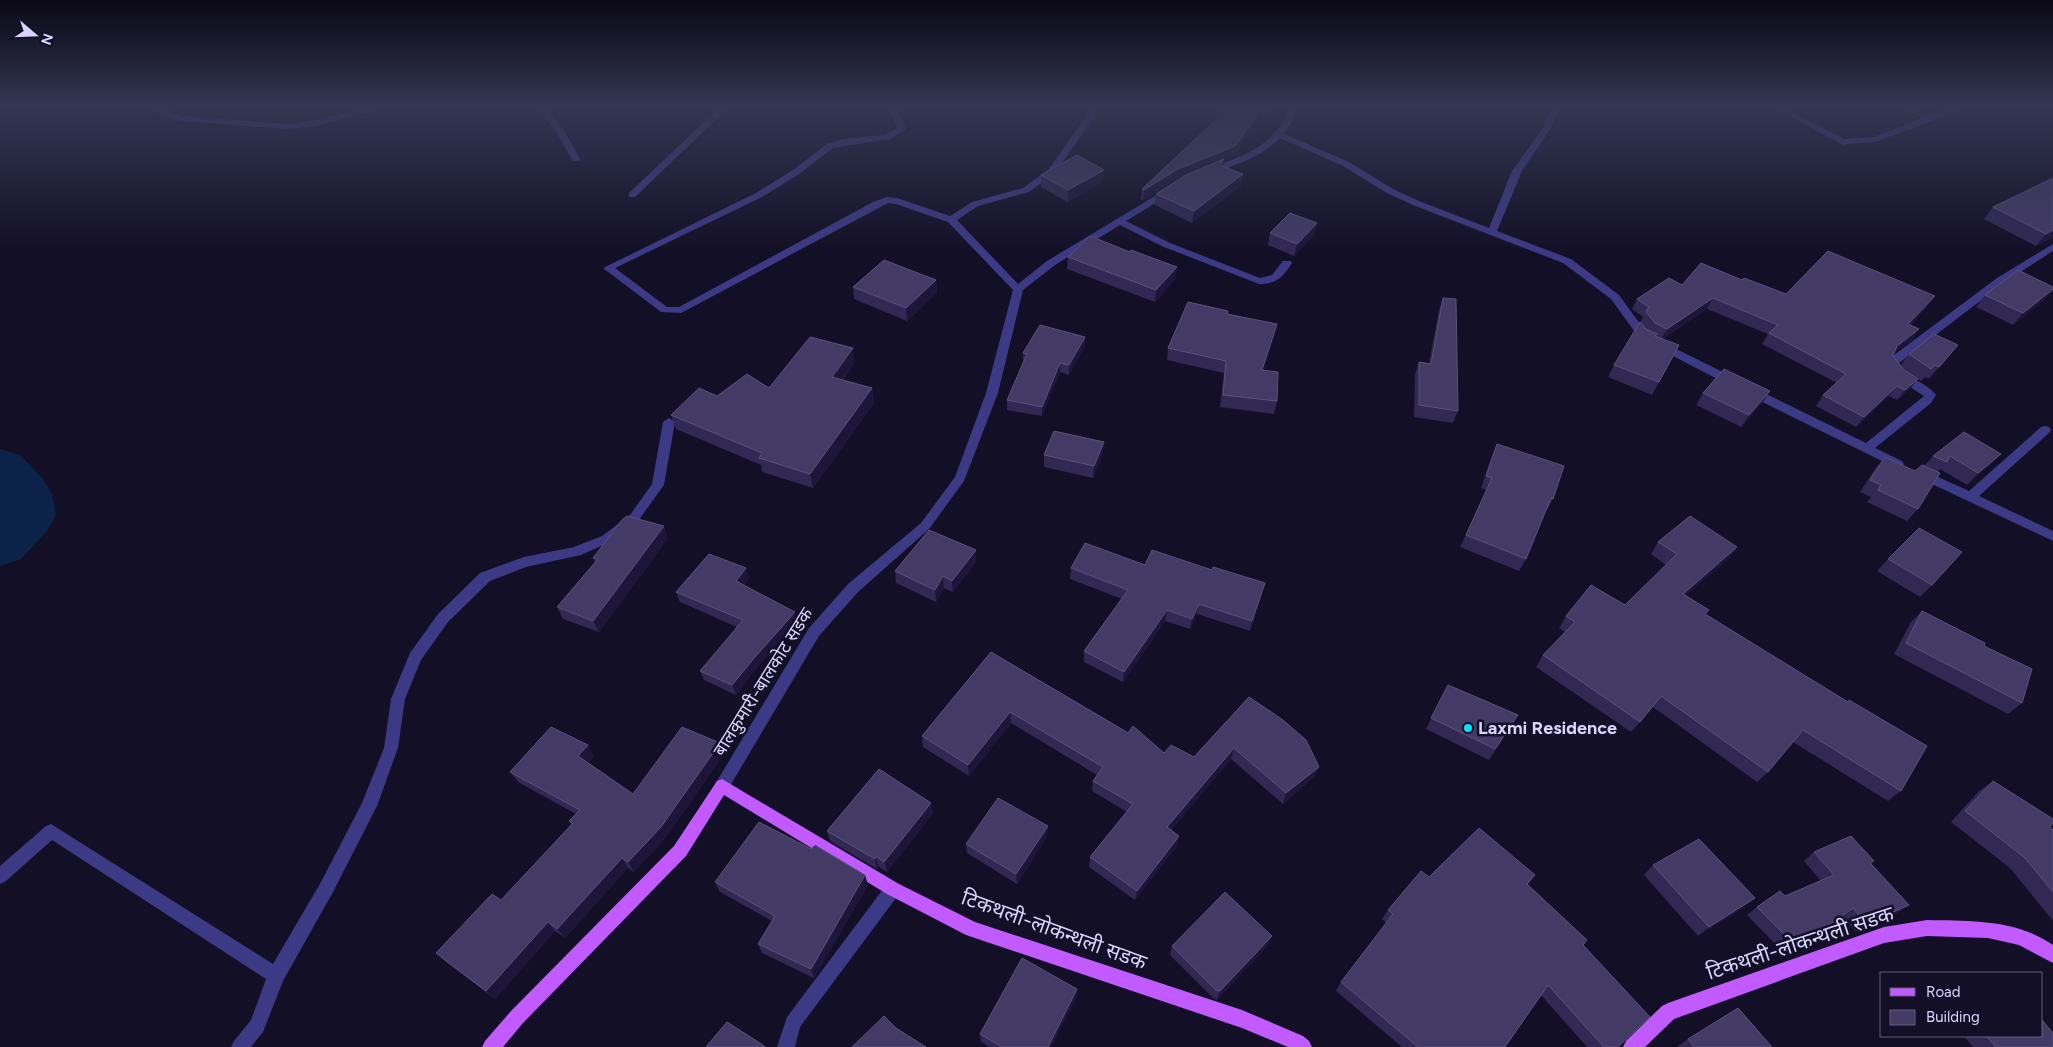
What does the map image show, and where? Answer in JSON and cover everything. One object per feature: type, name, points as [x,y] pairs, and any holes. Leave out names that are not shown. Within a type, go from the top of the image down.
[{"type":"main road","name":"टिकथली-लोकन्थली सडक","points":[[722,786],[893,889],[972,929],[1242,1019],[1297,1042],[1303,1047]]},
{"type":"main road","name":"बालकुमारी-बालकोट सडक","points":[[491,1047],[516,1017],[680,852],[722,786]]},
{"type":"main road","name":"टिकथली-लोकन्थली सडक","points":[[1632,1047],[1668,1012],[1884,934],[1927,928],[1988,930],[2020,937],[2040,946],[2053,955]]},
{"type":"street","points":[[574,155],[576,159]]},
{"type":"street","points":[[632,194],[674,155]]},
{"type":"street","points":[[817,155],[782,181],[759,195],[608,268],[664,310],[681,310],[876,204],[887,200],[897,201],[951,220],[1018,289],[1051,263],[1180,183]]},
{"type":"street","points":[[951,220],[975,204],[1026,190],[1052,171],[1063,155]]},
{"type":"street","points":[[1199,176],[1249,155]]},
{"type":"street","points":[[1325,155],[1346,164],[1390,191],[1416,203],[1567,261],[1615,297],[1644,336],[1866,449],[2053,536]]},
{"type":"street","points":[[1492,232],[1517,171],[1528,155]]},
{"type":"street","points":[[1119,221],[1167,245],[1259,281],[1271,282],[1276,279],[1286,263]]},
{"type":"street","points":[[1866,449],[1927,400],[1930,395],[1924,389],[1895,372],[1892,367],[1894,361],[2001,280],[2053,247]]},
{"type":"street","name":"बालकुमारी-बालकोट सडक","points":[[722,786],[814,632],[853,588],[925,526],[960,478],[992,393],[1018,289]]},
{"type":"street","points":[[240,1047],[257,1026],[276,976],[327,887],[369,806],[391,748],[398,699],[415,658],[443,618],[485,577],[524,562],[576,552],[606,539],[634,518],[658,485],[669,422]]},
{"type":"street","points":[[1970,497],[2045,430]]},
{"type":"street","points":[[0,876],[51,830],[276,976]]},
{"type":"street","points":[[786,1047],[793,1023],[893,889]]},
{"type":"building","points":[[1077,155],[1104,170],[1068,190],[1041,175]]},
{"type":"building","points":[[1178,155],[1213,155],[1178,169],[1144,190],[1142,189]]},
{"type":"building","points":[[1224,159],[1220,165],[1243,174],[1194,211],[1156,194],[1186,175]]},
{"type":"building","points":[[2053,178],[2053,230],[2046,234],[1993,207]]},
{"type":"building","points":[[1290,213],[1317,223],[1297,244],[1270,233]]},
{"type":"building","points":[[1090,236],[1130,252],[1131,250],[1177,267],[1156,290],[1068,257]]},
{"type":"building","points":[[1828,251],[1935,296],[1908,324],[1919,329],[1897,346],[1893,356],[1903,369],[1918,379],[1905,390],[1897,386],[1864,417],[1823,395],[1846,374],[1769,333],[1778,325],[1713,298],[1667,329],[1655,323],[1646,312],[1649,307],[1637,299],[1669,278],[1682,285],[1701,263],[1742,280],[1744,278],[1786,294]]},
{"type":"building","points":[[884,260],[936,280],[906,308],[853,287]]},
{"type":"building","points":[[2018,270],[2053,287],[2053,289],[2023,313],[1985,295]]},
{"type":"building","points":[[1443,298],[1456,299],[1458,411],[1419,405],[1419,362],[1431,364]]},
{"type":"building","points":[[1188,302],[1228,311],[1227,314],[1277,324],[1262,370],[1278,372],[1277,401],[1223,395],[1226,361],[1168,348]]},
{"type":"building","points":[[1640,322],[1646,329],[1657,334],[1655,336],[1679,345],[1659,382],[1614,365]]},
{"type":"building","points":[[1040,325],[1085,337],[1069,365],[1060,363],[1042,407],[1007,400],[1027,354],[1023,353]]},
{"type":"building","points":[[1934,334],[1958,345],[1939,367],[1935,365],[1931,369],[1909,354]]},
{"type":"building","points":[[810,337],[853,348],[832,377],[872,388],[810,474],[759,458],[762,453],[671,415],[699,388],[717,396],[747,374],[769,388]]},
{"type":"building","points":[[1724,369],[1770,391],[1749,415],[1703,393]]},
{"type":"building","points":[[1054,431],[1104,442],[1094,466],[1044,455]]},
{"type":"building","points":[[1964,432],[2001,454],[1978,473],[1950,456],[1947,462],[1933,456]]},
{"type":"building","points":[[1497,444],[1564,466],[1553,499],[1551,498],[1526,559],[1466,535],[1492,478],[1486,476]]},
{"type":"building","points":[[1885,457],[1915,471],[1922,465],[1940,473],[1918,509],[1878,490],[1881,485],[1870,480]]},
{"type":"building","points":[[627,516],[664,526],[593,621],[557,607],[598,559],[593,558]]},
{"type":"building","points":[[1690,516],[1737,547],[1683,594],[1709,610],[1705,614],[1848,702],[1849,700],[1927,746],[1901,791],[1803,730],[1768,772],[1661,696],[1640,722],[1543,655],[1575,622],[1566,616],[1591,585],[1625,605],[1677,554],[1658,542]]},
{"type":"building","points":[[1919,528],[1962,552],[1932,585],[1888,559]]},
{"type":"building","points":[[929,530],[976,550],[952,581],[943,576],[935,590],[895,571]]},
{"type":"building","points":[[1085,543],[1145,565],[1152,550],[1212,570],[1213,567],[1265,583],[1252,621],[1199,604],[1192,619],[1167,610],[1124,672],[1084,651],[1128,590],[1071,568]]},
{"type":"building","points":[[709,554],[746,568],[736,581],[795,612],[732,685],[700,671],[743,620],[676,592]]},
{"type":"building","points":[[1922,611],[1985,643],[1984,646],[2032,669],[2022,703],[1906,643]]},
{"type":"building","points":[[991,652],[1128,733],[1133,726],[1164,753],[1171,745],[1194,757],[1249,697],[1283,720],[1306,740],[1319,767],[1286,793],[1234,748],[1167,827],[1179,836],[1137,891],[1090,857],[1133,804],[1093,781],[1103,767],[1010,712],[968,765],[922,736]]},
{"type":"building","name":"Laxmi Residence","points":[[1448,685],[1518,715],[1495,749],[1431,718]]},
{"type":"building","points":[[551,727],[588,745],[578,756],[633,794],[682,727],[720,743],[661,827],[628,862],[622,858],[557,929],[548,922],[486,991],[436,953],[492,894],[501,900],[573,823],[569,821],[580,810],[510,772]]},
{"type":"building","points":[[879,769],[931,803],[884,862],[876,856],[875,859],[827,831]]},
{"type":"building","points":[[1993,781],[2053,819],[2050,827],[2053,830],[2053,892],[2025,858],[1965,811]]},
{"type":"building","points":[[998,798],[1048,826],[1016,874],[966,844]]},
{"type":"building","points":[[759,822],[811,849],[815,845],[865,875],[811,969],[758,944],[775,916],[715,882]]},
{"type":"building","points":[[1479,828],[1535,875],[1527,884],[1587,940],[1583,945],[1650,1017],[1618,1047],[1604,1047],[1548,985],[1505,1047],[1418,1047],[1341,982],[1393,914],[1388,910],[1421,871],[1429,877]]},
{"type":"building","points":[[1851,836],[1874,861],[1870,863],[1909,905],[1867,924],[1853,908],[1798,948],[1757,907],[1780,891],[1785,896],[1834,875],[1814,852]]},
{"type":"building","points":[[1699,839],[1755,898],[1709,927],[1653,865]]},
{"type":"building","points":[[1225,892],[1272,936],[1220,991],[1216,990],[1172,946]]},
{"type":"building","points":[[1022,958],[1077,989],[1048,1047],[1002,1047],[980,1034]]},
{"type":"building","points":[[1738,1008],[1772,1047],[1694,1047],[1688,1039]]},
{"type":"building","points":[[884,1016],[896,1028],[926,1047],[852,1047]]},
{"type":"building","points":[[2043,1021],[2053,1033],[2053,1047],[1996,1047],[1987,1037],[2043,1037]]},
{"type":"building","points":[[727,1022],[763,1045],[765,1047],[706,1047]]},
{"type":"waterway","points":[[0,469],[23,494],[27,515],[0,543]]},
{"type":"place","name":"Laxmi Residence","points":[[1468,728]]}]
